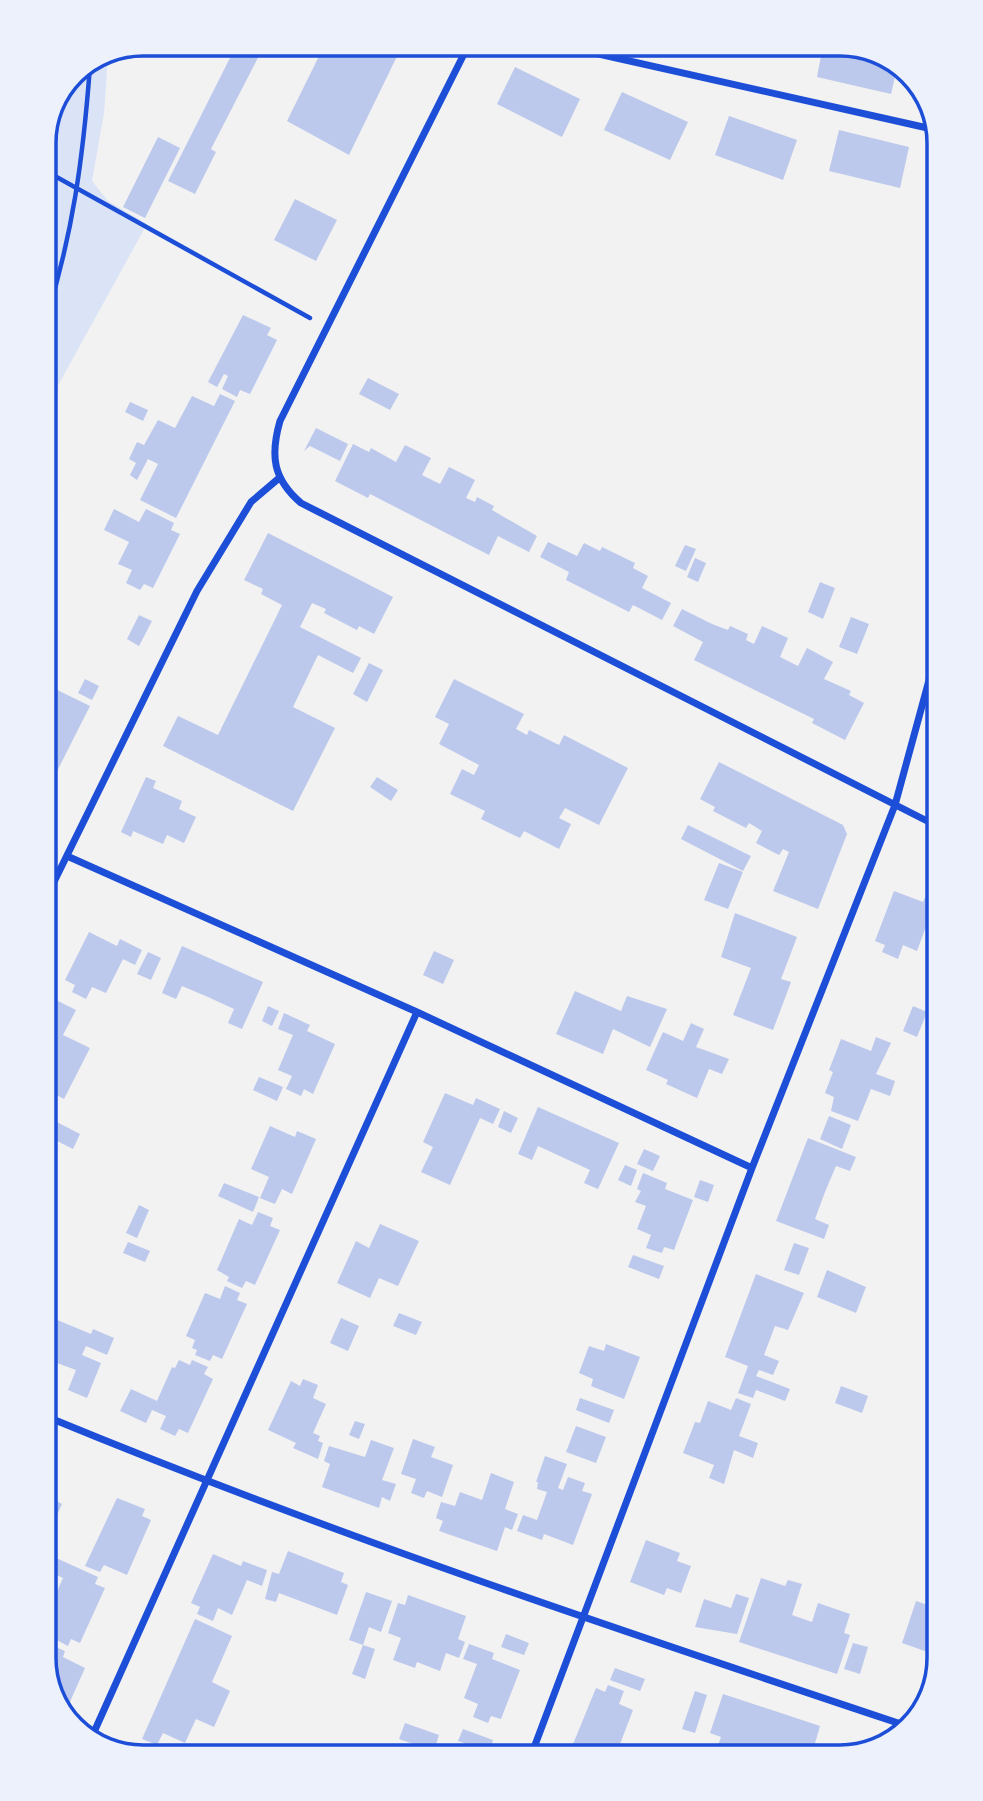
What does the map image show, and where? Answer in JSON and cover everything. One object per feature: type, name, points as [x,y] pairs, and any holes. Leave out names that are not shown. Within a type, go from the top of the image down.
[{"type":"street","points":[[463,56],[280,421],[273,453],[278,479],[300,503],[927,821]]},
{"type":"street","points":[[607,56],[925,127]]},
{"type":"street","points":[[56,878],[197,591],[251,502],[278,479]]},
{"type":"street","points":[[535,1745],[752,1168],[895,805],[927,688]]},
{"type":"street","points":[[67,856],[417,1012],[752,1168]]},
{"type":"street","points":[[95,1730],[417,1012]]},
{"type":"street","points":[[56,1420],[205,1482],[582,1618],[897,1723]]},
{"type":"path","points":[[56,288],[69,244],[78,192],[89,76]]},
{"type":"path","points":[[56,178],[327,327]]},
{"type":"shaded area","points":[[108,64],[104,113],[92,181],[108,201],[147,224],[56,389],[56,137],[65,105],[74,90],[86,78]]},
{"type":"building","points":[[231,56],[259,56],[211,149],[216,152],[195,194],[168,181]]},
{"type":"building","points":[[319,56],[397,56],[349,155],[287,121]]},
{"type":"building","points":[[821,56],[846,56],[868,61],[895,77],[891,94],[817,77]]},
{"type":"building","points":[[515,67],[580,99],[562,137],[497,104]]},
{"type":"building","points":[[622,92],[688,122],[670,160],[604,130]]},
{"type":"building","points":[[729,116],[797,140],[783,180],[715,155]]},
{"type":"building","points":[[839,130],[909,147],[900,188],[829,171]]},
{"type":"building","points":[[158,137],[180,148],[145,218],[123,207]]},
{"type":"building","points":[[295,199],[337,220],[316,261],[274,240]]},
{"type":"building","points":[[243,315],[271,328],[267,335],[277,340],[250,394],[240,390],[237,397],[222,389],[228,376],[224,374],[217,387],[208,382]]},
{"type":"building","points":[[368,378],[399,394],[390,410],[359,394]]},
{"type":"building","points":[[220,394],[235,401],[176,518],[140,500],[158,464],[148,459],[137,480],[130,475],[136,463],[129,459],[137,442],[144,445],[158,420],[175,428],[192,396],[214,406]]},
{"type":"building","points":[[130,402],[148,410],[143,421],[125,412]]},
{"type":"building","points":[[316,428],[348,444],[340,461],[310,446],[304,451]]},
{"type":"building","points":[[353,444],[369,452],[371,448],[396,462],[405,445],[431,458],[422,475],[440,484],[449,467],[475,480],[466,498],[475,502],[477,497],[494,506],[492,510],[537,536],[529,552],[498,536],[489,555],[370,494],[368,498],[335,481]]},
{"type":"building","points":[[114,509],[139,522],[146,509],[174,523],[171,530],[180,534],[153,588],[144,584],[140,590],[126,583],[132,570],[118,564],[129,542],[104,530]]},
{"type":"building","points":[[268,533],[393,597],[374,634],[359,626],[357,630],[324,613],[326,609],[312,603],[300,627],[361,658],[353,673],[318,655],[293,707],[335,728],[293,811],[163,746],[178,716],[218,735],[282,605],[261,594],[263,589],[244,580]]},
{"type":"building","points":[[548,542],[577,556],[584,543],[600,551],[602,547],[635,563],[633,568],[648,576],[642,588],[671,603],[662,620],[633,605],[629,612],[566,580],[569,572],[540,557]]},
{"type":"building","points":[[685,545],[696,549],[686,571],[675,566]]},
{"type":"building","points":[[695,558],[706,563],[698,582],[687,577]]},
{"type":"building","points":[[820,582],[835,588],[823,619],[808,612]]},
{"type":"building","points":[[682,609],[712,624],[728,630],[730,626],[748,634],[746,640],[754,644],[762,626],[788,638],[780,657],[798,666],[807,648],[833,662],[824,679],[851,691],[849,695],[864,703],[845,740],[812,723],[814,719],[694,660],[703,642],[673,626]]},
{"type":"building","points":[[139,615],[152,621],[139,646],[127,639]]},
{"type":"building","points":[[851,617],[869,624],[857,654],[839,647]]},
{"type":"building","points":[[369,663],[383,670],[367,702],[353,694]]},
{"type":"building","points":[[85,679],[99,686],[92,700],[78,693]]},
{"type":"building","points":[[454,679],[524,714],[516,729],[527,735],[529,730],[559,745],[564,735],[628,768],[599,825],[565,808],[559,818],[571,824],[559,849],[524,831],[520,838],[481,819],[485,811],[450,794],[462,769],[474,775],[479,765],[439,744],[449,724],[435,717]]},
{"type":"building","points":[[56,689],[90,706],[56,773]]},
{"type":"building","points":[[719,762],[843,825],[847,834],[818,909],[773,891],[789,852],[783,849],[779,855],[756,843],[762,831],[749,823],[746,828],[713,811],[715,807],[700,799]]},
{"type":"building","points":[[146,777],[156,781],[153,788],[182,801],[179,809],[196,817],[184,843],[167,835],[163,844],[133,831],[131,837],[121,832]]},
{"type":"building","points":[[377,777],[398,790],[391,801],[370,787]]},
{"type":"building","points":[[688,825],[751,856],[743,871],[681,839]]},
{"type":"building","points":[[719,863],[743,872],[728,909],[704,900]]},
{"type":"building","points":[[894,891],[923,902],[927,893],[927,924],[917,951],[903,945],[898,959],[882,952],[885,945],[875,941]]},
{"type":"building","points":[[735,913],[797,937],[781,979],[791,982],[773,1030],[733,1015],[751,968],[721,957]]},
{"type":"building","points":[[89,932],[117,946],[120,939],[142,950],[135,965],[123,959],[106,993],[92,987],[86,999],[72,992],[75,985],[65,980]]},
{"type":"building","points":[[182,946],[263,982],[242,1029],[228,1023],[234,1009],[208,997],[182,986],[176,999],[162,993]]},
{"type":"building","points":[[434,951],[454,960],[443,984],[423,975]]},
{"type":"building","points":[[148,952],[161,958],[151,980],[137,974]]},
{"type":"building","points":[[575,991],[621,1011],[627,996],[667,1009],[650,1047],[613,1029],[603,1054],[556,1034]]},
{"type":"building","points":[[56,1000],[76,1010],[63,1035],[90,1048],[64,1099],[56,1095]]},
{"type":"building","points":[[268,1006],[279,1011],[272,1026],[262,1021]]},
{"type":"building","points":[[913,1006],[927,1012],[917,1037],[903,1031]]},
{"type":"building","points":[[284,1013],[310,1025],[307,1031],[335,1044],[313,1094],[304,1089],[301,1096],[286,1089],[292,1076],[278,1070],[293,1035],[278,1029]]},
{"type":"building","points":[[691,1023],[704,1029],[696,1047],[729,1059],[722,1074],[709,1069],[697,1098],[666,1084],[668,1080],[646,1070],[663,1032],[683,1041]]},
{"type":"building","points":[[876,1037],[891,1043],[876,1074],[895,1081],[890,1096],[871,1089],[858,1121],[831,1111],[834,1097],[825,1093],[833,1072],[829,1070],[841,1039],[871,1051]]},
{"type":"building","points":[[259,1077],[283,1087],[277,1101],[253,1090]]},
{"type":"building","points":[[445,1093],[473,1105],[476,1098],[500,1109],[493,1124],[480,1118],[450,1185],[421,1172],[433,1147],[423,1142]]},
{"type":"building","points":[[538,1107],[619,1143],[598,1189],[584,1183],[590,1170],[538,1146],[532,1160],[518,1154]]},
{"type":"building","points":[[504,1111],[518,1118],[511,1133],[498,1127]]},
{"type":"building","points":[[829,1116],[851,1125],[842,1149],[820,1139]]},
{"type":"building","points":[[56,1122],[80,1134],[73,1149],[56,1140]]},
{"type":"building","points":[[270,1126],[295,1137],[297,1131],[316,1139],[292,1194],[282,1189],[275,1204],[260,1198],[269,1177],[251,1169]]},
{"type":"building","points":[[808,1138],[856,1157],[850,1171],[836,1166],[825,1192],[815,1219],[829,1225],[824,1239],[776,1221]]},
{"type":"building","points":[[644,1149],[660,1156],[653,1171],[637,1164]]},
{"type":"building","points":[[625,1165],[637,1170],[631,1186],[618,1180]]},
{"type":"building","points":[[643,1173],[667,1183],[665,1189],[693,1200],[674,1250],[664,1247],[662,1253],[646,1248],[651,1235],[637,1229],[646,1206],[635,1202],[641,1191],[637,1189]]},
{"type":"building","points":[[700,1180],[714,1185],[708,1202],[694,1197]]},
{"type":"building","points":[[224,1183],[259,1197],[253,1212],[218,1196]]},
{"type":"building","points":[[139,1205],[149,1210],[137,1238],[126,1233]]},
{"type":"building","points":[[258,1212],[273,1218],[270,1226],[280,1230],[255,1285],[246,1281],[242,1288],[227,1281],[229,1277],[217,1270],[239,1219],[252,1225]]},
{"type":"building","points":[[380,1224],[419,1241],[398,1286],[379,1278],[370,1298],[337,1283],[356,1241],[369,1248]]},
{"type":"building","points":[[128,1242],[150,1251],[145,1262],[123,1253]]},
{"type":"building","points":[[794,1243],[809,1248],[799,1275],[784,1270]]},
{"type":"building","points":[[633,1255],[664,1266],[659,1279],[628,1267]]},
{"type":"building","points":[[827,1270],[866,1287],[856,1313],[817,1297]]},
{"type":"building","points":[[756,1274],[804,1293],[788,1330],[775,1326],[764,1355],[779,1361],[773,1375],[759,1370],[756,1376],[790,1389],[785,1401],[756,1390],[753,1398],[738,1393],[748,1366],[725,1357]]},
{"type":"building","points":[[225,1286],[240,1293],[237,1300],[247,1304],[222,1359],[213,1355],[210,1361],[195,1355],[197,1350],[192,1348],[195,1340],[186,1336],[205,1293],[220,1299]]},
{"type":"building","points":[[399,1313],[422,1322],[416,1335],[393,1326]]},
{"type":"building","points":[[341,1318],[359,1326],[348,1351],[330,1343]]},
{"type":"building","points":[[56,1319],[91,1334],[93,1329],[114,1338],[107,1355],[86,1346],[82,1355],[101,1363],[87,1398],[68,1390],[76,1370],[57,1363],[56,1365]]},
{"type":"building","points":[[606,1344],[640,1357],[624,1399],[591,1386],[593,1379],[579,1373],[589,1346],[604,1351]]},
{"type":"building","points":[[179,1360],[190,1365],[192,1360],[208,1367],[204,1374],[213,1379],[188,1433],[179,1429],[175,1436],[160,1429],[166,1416],[152,1410],[146,1423],[120,1411],[131,1389],[157,1401],[172,1367],[175,1368]]},
{"type":"building","points":[[303,1379],[318,1385],[313,1398],[326,1404],[313,1433],[320,1436],[318,1441],[323,1443],[318,1459],[293,1448],[296,1443],[268,1430],[291,1381],[300,1386]]},
{"type":"building","points":[[841,1386],[868,1396],[862,1413],[835,1403]]},
{"type":"building","points":[[580,1398],[614,1410],[609,1423],[576,1410]]},
{"type":"building","points":[[736,1398],[751,1404],[739,1436],[758,1443],[753,1458],[734,1450],[724,1484],[709,1478],[714,1465],[683,1453],[695,1422],[700,1423],[708,1401],[731,1410]]},
{"type":"building","points":[[355,1421],[365,1424],[359,1439],[349,1435]]},
{"type":"building","points":[[576,1426],[606,1437],[596,1463],[566,1452]]},
{"type":"building","points":[[413,1439],[435,1447],[431,1457],[453,1465],[442,1497],[427,1491],[424,1498],[411,1493],[416,1479],[401,1474]]},
{"type":"building","points":[[371,1440],[394,1448],[382,1480],[396,1484],[390,1501],[382,1497],[379,1508],[322,1487],[330,1464],[324,1461],[329,1446],[365,1457]]},
{"type":"building","points":[[545,1456],[567,1464],[558,1488],[563,1490],[568,1477],[585,1483],[582,1491],[592,1494],[573,1545],[544,1534],[542,1540],[517,1531],[523,1515],[537,1520],[547,1492],[537,1489],[536,1482]]},
{"type":"building","points":[[491,1473],[514,1482],[505,1509],[518,1514],[512,1530],[505,1527],[497,1551],[439,1531],[443,1521],[436,1518],[441,1502],[455,1506],[460,1492],[482,1500]]},
{"type":"building","points":[[117,1498],[145,1509],[142,1516],[151,1520],[127,1575],[104,1565],[100,1572],[85,1566]]},
{"type":"building","points":[[56,1501],[62,1504],[56,1517]]},
{"type":"building","points":[[646,1540],[680,1553],[677,1561],[691,1566],[681,1593],[667,1588],[664,1595],[630,1582]]},
{"type":"building","points":[[288,1551],[344,1573],[341,1582],[348,1585],[337,1615],[279,1593],[276,1602],[265,1599],[272,1572],[279,1574]]},
{"type":"building","points":[[213,1554],[241,1566],[243,1561],[267,1570],[262,1586],[247,1580],[232,1615],[218,1608],[213,1621],[197,1614],[200,1607],[191,1603]]},
{"type":"building","points":[[56,1558],[98,1577],[95,1584],[105,1588],[80,1643],[71,1639],[68,1646],[56,1640],[56,1594],[63,1578],[56,1574]]},
{"type":"building","points":[[761,1578],[785,1586],[788,1580],[802,1584],[792,1615],[812,1622],[818,1603],[850,1614],[844,1633],[850,1635],[837,1674],[739,1642]]},
{"type":"building","points":[[366,1592],[392,1601],[381,1632],[369,1627],[363,1645],[349,1640]]},
{"type":"building","points":[[736,1594],[749,1598],[737,1634],[695,1627],[704,1599],[731,1608]]},
{"type":"building","points":[[408,1595],[466,1616],[458,1639],[465,1642],[459,1658],[446,1653],[440,1671],[417,1662],[415,1668],[393,1660],[401,1638],[388,1633],[398,1603],[405,1605]]},
{"type":"building","points":[[916,1601],[927,1605],[927,1652],[902,1643]]},
{"type":"building","points":[[195,1619],[232,1636],[212,1682],[230,1691],[214,1727],[196,1719],[185,1743],[163,1733],[157,1745],[142,1739]]},
{"type":"building","points":[[506,1634],[529,1643],[524,1655],[501,1647]]},
{"type":"building","points":[[853,1643],[868,1647],[860,1674],[844,1669]]},
{"type":"building","points":[[469,1644],[494,1653],[492,1659],[520,1670],[501,1719],[491,1716],[488,1723],[473,1717],[478,1704],[464,1698],[477,1664],[463,1659]]},
{"type":"building","points":[[363,1645],[375,1649],[365,1679],[352,1674]]},
{"type":"building","points":[[56,1647],[65,1651],[63,1657],[85,1668],[69,1703],[58,1675]]},
{"type":"building","points":[[615,1668],[645,1679],[640,1691],[610,1680]]},
{"type":"building","points":[[608,1685],[624,1691],[619,1704],[633,1710],[620,1745],[573,1744],[596,1688],[605,1692]]},
{"type":"building","points":[[695,1691],[707,1695],[695,1733],[682,1729]]},
{"type":"building","points":[[723,1694],[820,1726],[814,1745],[718,1745],[721,1737],[710,1733]]},
{"type":"building","points":[[405,1723],[439,1735],[436,1745],[416,1745],[399,1739]]},
{"type":"building","points":[[463,1729],[493,1740],[491,1745],[469,1745],[458,1741]]}]
